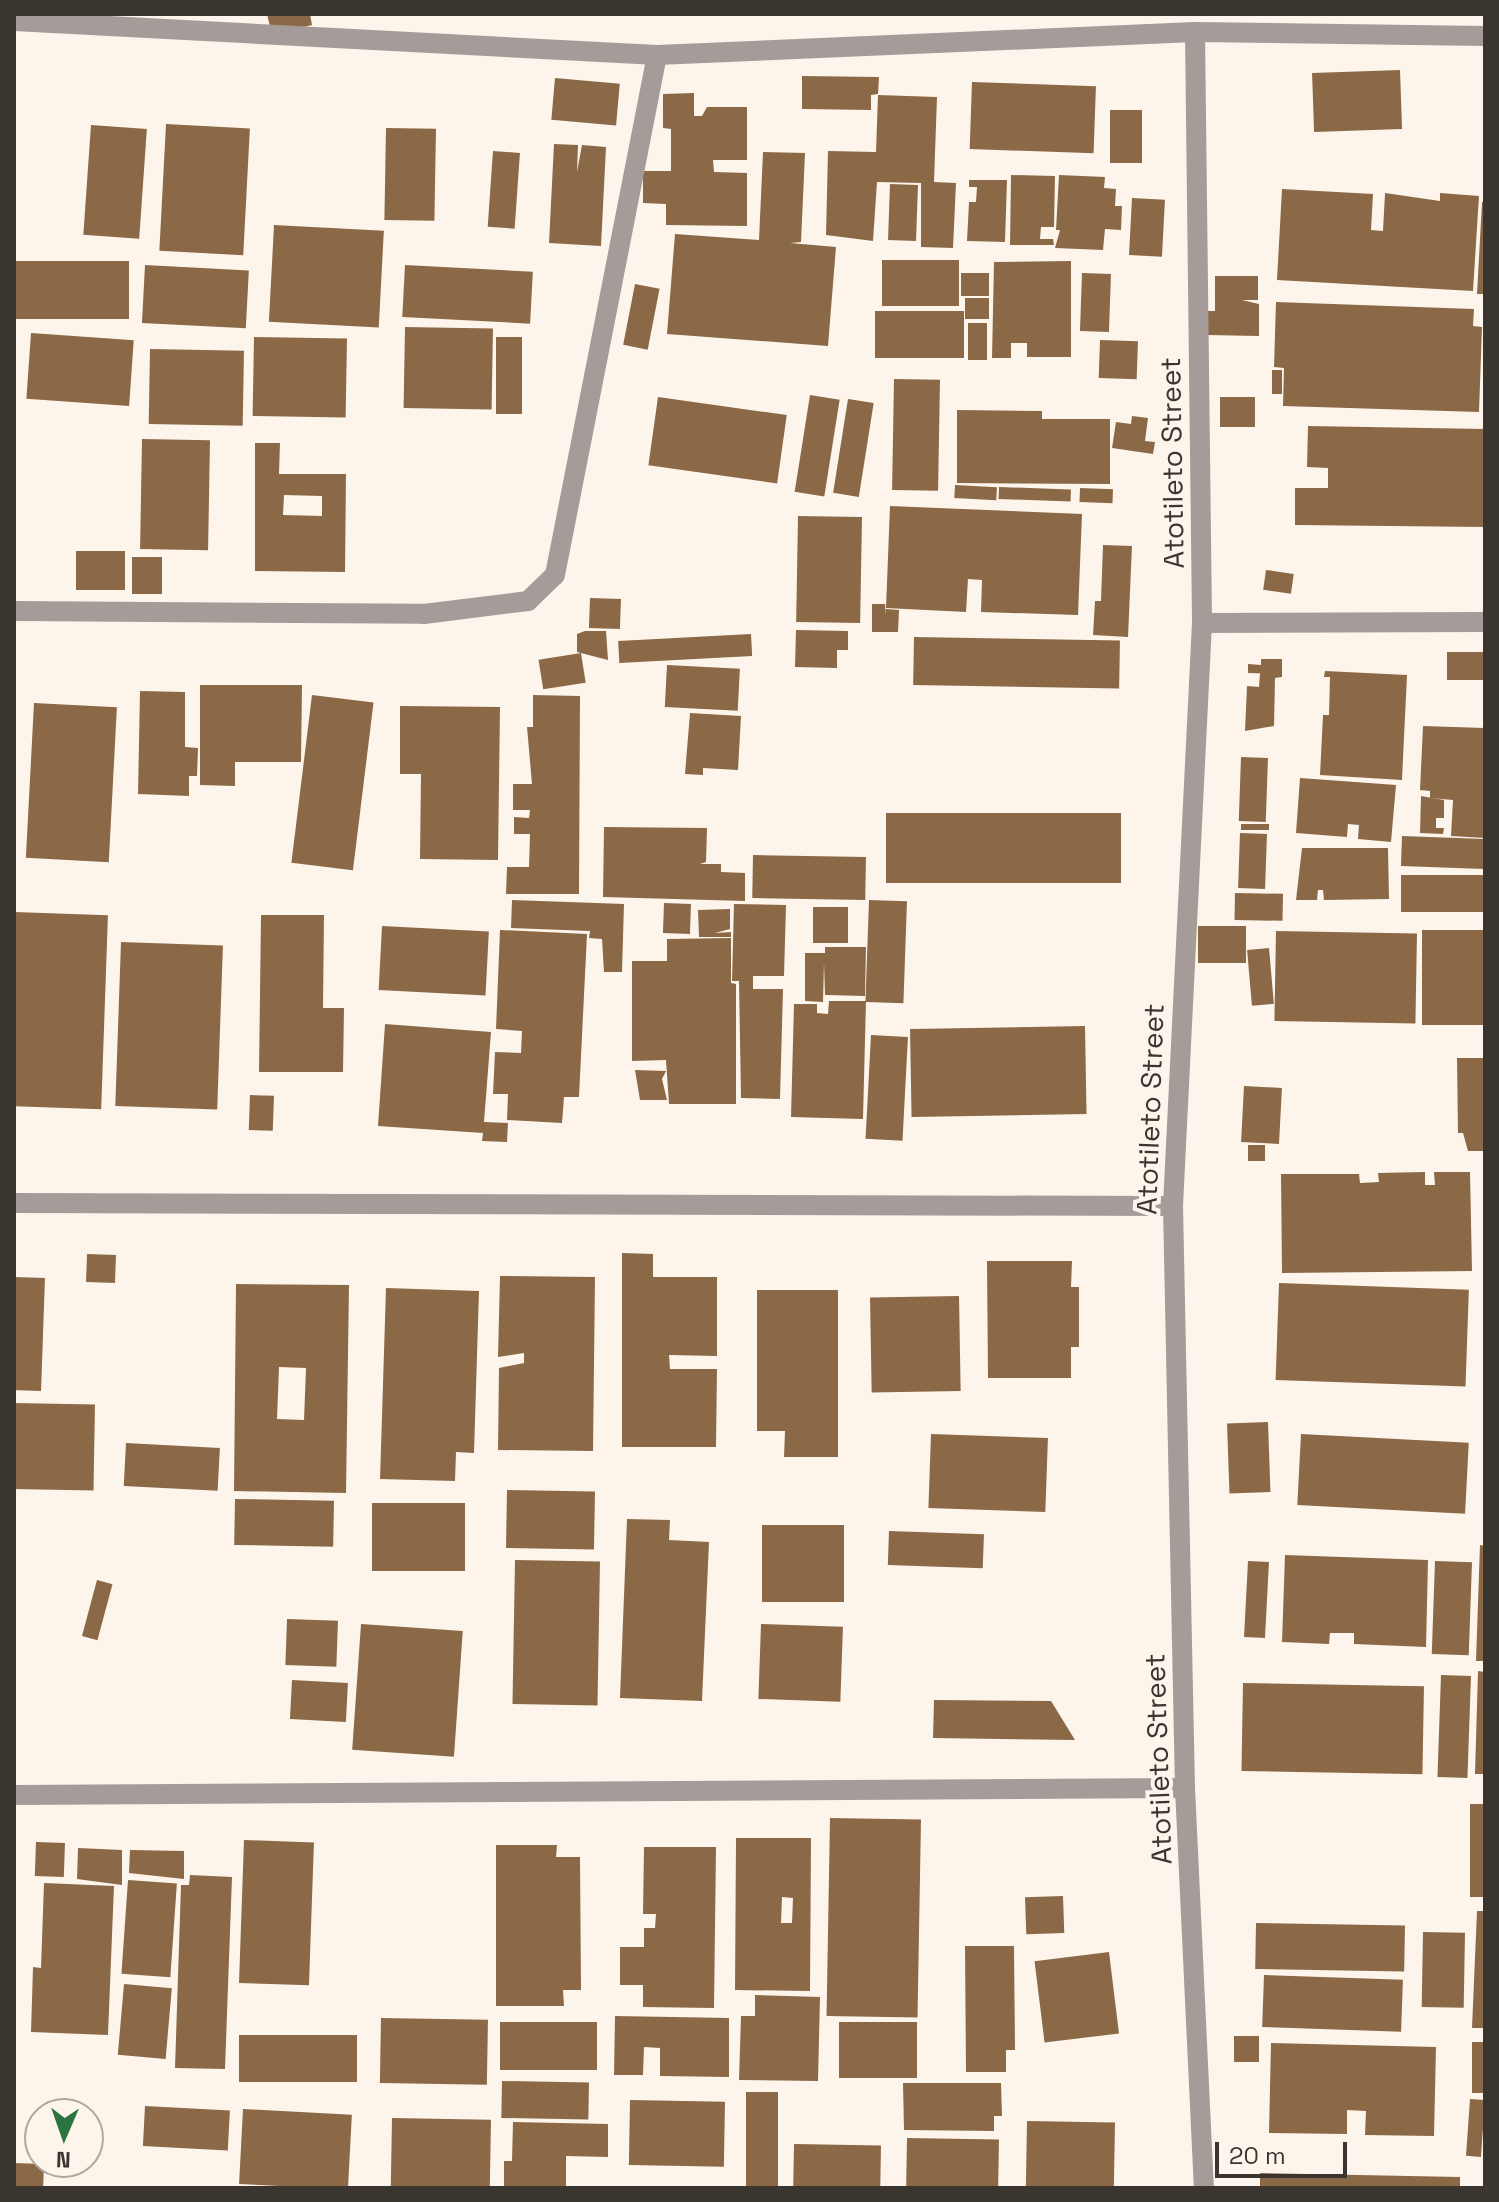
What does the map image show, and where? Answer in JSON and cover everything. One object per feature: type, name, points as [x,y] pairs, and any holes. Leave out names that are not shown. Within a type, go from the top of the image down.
[{"type":"street","points":[[14,21],[657,55],[1195,32],[1485,36]]},
{"type":"street","name":"Atotileto Street","points":[[1195,32],[1202,623],[1173,1206],[1185,1788],[1204,2188]]},
{"type":"street","points":[[14,611],[424,614],[528,601],[555,575],[657,55]]},
{"type":"street","points":[[1202,623],[1485,622]]},
{"type":"street","points":[[14,1203],[1173,1206]]},
{"type":"street","points":[[14,1795],[1185,1788]]},
{"type":"building","points":[[267,14],[310,14],[312,25],[272,35]]},
{"type":"building","points":[[1400,70],[1402,129],[1314,132],[1312,73]]},
{"type":"building","points":[[802,76],[879,77],[878,94],[871,95],[871,110],[802,109]]},
{"type":"building","points":[[555,78],[620,84],[616,126],[551,120]]},
{"type":"building","points":[[972,82],[1096,86],[1094,153],[970,149]]},
{"type":"building","points":[[694,93],[694,116],[702,116],[707,107],[747,107],[747,160],[713,160],[714,172],[747,173],[747,226],[666,225],[666,204],[643,203],[643,171],[671,171],[671,129],[663,128],[663,94]]},
{"type":"building","points":[[878,95],[937,97],[934,182],[956,183],[953,248],[921,247],[921,183],[877,182],[873,241],[826,235],[828,151],[876,152]]},
{"type":"building","points":[[1110,110],[1142,110],[1142,163],[1110,163]]},
{"type":"building","points":[[166,124],[250,128],[243,255],[159,251]]},
{"type":"building","points":[[91,125],[147,129],[139,239],[83,235]]},
{"type":"building","points":[[386,128],[436,129],[434,221],[384,220]]},
{"type":"building","points":[[554,144],[578,145],[577,172],[582,145],[606,147],[601,246],[549,243]]},
{"type":"building","points":[[493,151],[520,153],[515,229],[488,227]]},
{"type":"building","points":[[763,152],[805,153],[801,242],[790,243],[836,247],[828,346],[667,334],[675,234],[759,240]]},
{"type":"building","points":[[1011,175],[1055,176],[1054,227],[1041,227],[1040,239],[1053,239],[1054,245],[1010,245]]},
{"type":"building","points":[[1059,175],[1105,177],[1104,188],[1116,189],[1115,206],[1122,206],[1121,230],[1105,229],[1103,250],[1055,248],[1060,230],[1056,230]]},
{"type":"building","points":[[969,180],[1007,180],[1005,242],[967,241],[969,202],[976,202],[977,187],[969,187]]},
{"type":"building","points":[[890,184],[918,185],[916,241],[888,240]]},
{"type":"building","points":[[1282,189],[1373,194],[1371,230],[1383,231],[1385,193],[1440,201],[1440,193],[1479,196],[1473,291],[1277,280]]},
{"type":"building","points":[[1132,198],[1165,200],[1162,257],[1129,255]]},
{"type":"building","points":[[1482,202],[1485,202],[1485,294],[1477,294]]},
{"type":"building","points":[[274,225],[384,231],[379,328],[269,322]]},
{"type":"building","points":[[882,260],[959,260],[959,306],[882,306]]},
{"type":"building","points":[[14,261],[129,261],[129,319],[14,319]]},
{"type":"building","points":[[1071,261],[1071,357],[1027,357],[1027,343],[1011,343],[1011,358],[992,358],[994,262]]},
{"type":"building","points":[[145,265],[249,270],[246,328],[142,323]]},
{"type":"building","points":[[405,265],[533,272],[530,324],[402,317]]},
{"type":"building","points":[[961,273],[989,273],[989,296],[961,296]]},
{"type":"building","points":[[1082,273],[1111,274],[1109,332],[1080,331]]},
{"type":"building","points":[[1215,276],[1258,276],[1258,300],[1242,300],[1259,304],[1259,336],[1207,335],[1207,311],[1215,311]]},
{"type":"building","points":[[635,284],[660,289],[648,350],[623,345]]},
{"type":"building","points":[[965,298],[989,298],[989,319],[965,319]]},
{"type":"building","points":[[1276,302],[1474,309],[1473,326],[1482,327],[1479,412],[1283,406],[1284,368],[1274,367]]},
{"type":"building","points":[[875,311],[964,311],[964,358],[875,358]]},
{"type":"building","points":[[968,323],[987,323],[987,360],[968,360]]},
{"type":"building","points":[[405,327],[493,329],[492,410],[404,408]]},
{"type":"building","points":[[31,333],[134,340],[129,406],[26,399]]},
{"type":"building","points":[[254,337],[347,339],[346,418],[253,416]]},
{"type":"building","points":[[496,337],[522,337],[522,414],[496,414]]},
{"type":"building","points":[[1100,340],[1138,341],[1137,379],[1099,378]]},
{"type":"building","points":[[150,349],[244,351],[243,426],[149,424]]},
{"type":"building","points":[[1272,370],[1282,370],[1282,394],[1272,394]]},
{"type":"building","points":[[894,379],[940,380],[938,491],[892,490]]},
{"type":"building","points":[[810,395],[840,400],[824,496],[795,492]]},
{"type":"building","points":[[658,397],[787,415],[777,483],[648,465]]},
{"type":"building","points":[[1220,397],[1255,397],[1255,427],[1220,427]]},
{"type":"building","points":[[848,399],[874,403],[859,497],[833,493]]},
{"type":"building","points":[[957,410],[1042,411],[1042,419],[1110,419],[1110,484],[957,483]]},
{"type":"building","points":[[1132,416],[1148,418],[1145,441],[1155,442],[1153,454],[1112,448],[1116,422],[1131,424]]},
{"type":"building","points":[[1308,426],[1485,429],[1485,527],[1295,525],[1295,488],[1328,488],[1328,468],[1307,467]]},
{"type":"building","points":[[142,439],[210,440],[208,550],[140,549]]},
{"type":"building","points":[[255,443],[280,443],[279,474],[346,474],[345,572],[255,571]],"holes":[[[284,495],[322,496],[322,516],[283,515]]]},
{"type":"building","points":[[955,485],[997,487],[996,500],[954,498]]},
{"type":"building","points":[[999,487],[1071,490],[1071,502],[999,499]]},
{"type":"building","points":[[1080,488],[1113,489],[1112,503],[1080,502]]},
{"type":"building","points":[[890,506],[1082,514],[1078,615],[981,612],[982,580],[968,579],[966,612],[886,608]]},
{"type":"building","points":[[798,516],[862,517],[860,623],[796,622]]},
{"type":"building","points":[[1103,545],[1132,546],[1128,637],[1093,635],[1095,601],[1101,601]]},
{"type":"building","points":[[76,551],[125,551],[125,590],[76,590]]},
{"type":"building","points":[[132,557],[162,557],[162,594],[132,594]]},
{"type":"building","points":[[1266,570],[1294,574],[1291,594],[1263,590]]},
{"type":"building","points":[[590,598],[621,599],[620,629],[589,628]]},
{"type":"building","points":[[872,604],[885,604],[886,615],[886,609],[899,610],[898,632],[872,632]]},
{"type":"building","points":[[796,630],[848,631],[848,650],[837,650],[837,668],[795,667]]},
{"type":"building","points":[[606,631],[608,660],[577,652],[577,634]]},
{"type":"building","points":[[751,634],[752,656],[619,663],[618,641]]},
{"type":"building","points":[[914,637],[1120,641],[1119,689],[913,685]]},
{"type":"building","points":[[1447,652],[1485,652],[1485,680],[1447,680]]},
{"type":"building","points":[[581,653],[586,683],[543,689],[539,660]]},
{"type":"building","points":[[1261,659],[1282,659],[1282,677],[1275,678],[1274,726],[1245,731],[1247,686],[1259,687],[1260,673],[1248,673],[1248,664],[1261,665]]},
{"type":"building","points":[[667,665],[740,669],[738,711],[665,707]]},
{"type":"building","points":[[1325,671],[1407,675],[1402,780],[1320,775],[1323,715],[1329,715],[1330,677],[1324,677]]},
{"type":"building","points":[[200,685],[302,685],[301,762],[235,762],[235,786],[200,785]]},
{"type":"building","points":[[140,691],[185,692],[185,747],[198,748],[197,776],[189,776],[189,796],[138,794]]},
{"type":"building","points":[[312,695],[374,703],[353,870],[291,863]]},
{"type":"building","points":[[533,695],[580,696],[579,894],[506,894],[507,867],[529,867],[530,834],[514,834],[514,817],[529,818],[530,810],[513,810],[513,784],[532,784],[527,727],[533,727]]},
{"type":"building","points":[[34,703],[117,707],[109,862],[26,858]]},
{"type":"building","points":[[400,706],[500,707],[498,860],[420,859],[421,774],[400,774]]},
{"type":"building","points":[[690,713],[741,716],[738,770],[703,768],[703,775],[685,774]]},
{"type":"building","points":[[1423,726],[1485,728],[1485,838],[1451,836],[1453,800],[1430,798],[1430,791],[1420,790]]},
{"type":"building","points":[[1241,757],[1268,758],[1266,822],[1239,821]]},
{"type":"building","points":[[1300,778],[1396,785],[1391,842],[1358,839],[1359,825],[1348,824],[1347,837],[1296,833]]},
{"type":"building","points":[[1421,796],[1444,800],[1444,818],[1436,818],[1436,828],[1444,828],[1443,834],[1420,833]]},
{"type":"building","points":[[886,813],[1121,813],[1121,883],[886,883]]},
{"type":"building","points":[[1241,824],[1269,824],[1269,830],[1241,830]]},
{"type":"building","points":[[604,827],[707,828],[706,862],[700,864],[721,864],[721,872],[745,873],[745,901],[603,897]]},
{"type":"building","points":[[1240,833],[1267,834],[1265,889],[1238,888]]},
{"type":"building","points":[[1402,836],[1485,839],[1484,869],[1401,866]]},
{"type":"building","points":[[1302,848],[1388,848],[1389,899],[1324,900],[1323,890],[1318,890],[1317,900],[1296,900]]},
{"type":"building","points":[[753,855],[866,857],[865,900],[752,898]]},
{"type":"building","points":[[1401,875],[1485,875],[1485,912],[1401,912]]},
{"type":"building","points":[[1235,893],[1283,894],[1283,921],[1235,920]]},
{"type":"building","points":[[512,900],[624,904],[622,972],[604,972],[602,939],[589,938],[590,931],[511,928]]},
{"type":"building","points":[[869,900],[907,901],[903,1003],[865,1002]]},
{"type":"building","points":[[664,903],[691,904],[690,934],[663,933]]},
{"type":"building","points":[[734,904],[786,905],[784,976],[753,976],[753,989],[783,989],[780,1099],[741,1098],[739,981],[732,981]]},
{"type":"building","points":[[813,907],[848,907],[848,943],[813,943]]},
{"type":"building","points":[[730,909],[730,929],[715,933],[731,932],[731,937],[699,937],[698,910]]},
{"type":"building","points":[[14,912],[108,915],[101,1109],[14,1106]]},
{"type":"building","points":[[261,915],[324,915],[323,1008],[344,1008],[343,1072],[259,1072]]},
{"type":"building","points":[[382,926],[489,932],[486,996],[379,990]]},
{"type":"building","points":[[1198,926],[1246,926],[1246,963],[1198,963]]},
{"type":"building","points":[[500,930],[587,934],[579,1097],[564,1097],[562,1123],[507,1120],[508,1094],[493,1094],[495,1052],[521,1053],[522,1031],[496,1029]]},
{"type":"building","points":[[1422,930],[1485,930],[1485,1025],[1422,1025]]},
{"type":"building","points":[[1276,931],[1417,933],[1415,1023],[1274,1021]]},
{"type":"building","points":[[731,938],[731,983],[736,984],[736,1104],[669,1104],[666,1060],[632,1061],[632,961],[667,961],[667,939]]},
{"type":"building","points":[[121,942],[223,946],[217,1109],[115,1106]]},
{"type":"building","points":[[825,947],[866,947],[865,996],[825,995],[824,963],[823,1002],[805,1001],[805,953],[825,953]]},
{"type":"building","points":[[1269,948],[1274,1004],[1252,1006],[1247,950]]},
{"type":"building","points":[[829,1001],[866,1001],[863,1119],[791,1117],[794,1004],[817,1004],[817,1013],[828,1014]]},
{"type":"building","points":[[385,1024],[491,1032],[484,1122],[508,1123],[507,1142],[482,1141],[483,1133],[378,1126]]},
{"type":"building","points":[[1085,1026],[1087,1114],[912,1117],[910,1029]]},
{"type":"building","points":[[871,1035],[908,1037],[903,1141],[866,1139]]},
{"type":"building","points":[[1457,1058],[1485,1058],[1485,1151],[1468,1151],[1463,1133],[1458,1133]]},
{"type":"building","points":[[635,1070],[666,1071],[662,1079],[667,1100],[640,1100]]},
{"type":"building","points":[[1244,1086],[1282,1088],[1279,1144],[1241,1142]]},
{"type":"building","points":[[250,1095],[274,1096],[273,1131],[249,1130]]},
{"type":"building","points":[[1248,1145],[1265,1145],[1265,1161],[1248,1161]]},
{"type":"building","points":[[1425,1172],[1425,1185],[1435,1185],[1434,1172],[1470,1172],[1472,1271],[1282,1273],[1281,1174],[1359,1174],[1360,1183],[1379,1182],[1378,1173]]},
{"type":"building","points":[[622,1253],[653,1254],[653,1277],[717,1277],[717,1356],[669,1355],[670,1369],[717,1369],[716,1447],[622,1447]]},
{"type":"building","points":[[87,1254],[116,1255],[115,1283],[86,1282]]},
{"type":"building","points":[[987,1261],[1072,1261],[1071,1287],[1079,1287],[1079,1347],[1071,1347],[1071,1378],[988,1378]]},
{"type":"building","points":[[500,1276],[595,1277],[593,1451],[498,1450],[499,1368],[524,1363],[524,1353],[498,1357]]},
{"type":"building","points":[[14,1277],[45,1278],[41,1391],[14,1390]]},
{"type":"building","points":[[1279,1283],[1469,1290],[1465,1387],[1276,1380]]},
{"type":"building","points":[[236,1284],[349,1285],[346,1493],[234,1491]],"holes":[[[279,1367],[306,1368],[304,1420],[277,1419]]]},
{"type":"building","points":[[386,1288],[479,1291],[474,1453],[456,1452],[455,1481],[380,1479]]},
{"type":"building","points":[[757,1290],[838,1290],[838,1457],[784,1457],[785,1431],[757,1431]]},
{"type":"building","points":[[959,1296],[961,1391],[872,1393],[870,1298]]},
{"type":"building","points":[[14,1403],[95,1404],[93,1490],[14,1489]]},
{"type":"building","points":[[1268,1422],[1270,1492],[1229,1493],[1227,1423]]},
{"type":"building","points":[[931,1434],[1048,1438],[1045,1512],[928,1508]]},
{"type":"building","points":[[1301,1434],[1469,1443],[1465,1514],[1297,1505]]},
{"type":"building","points":[[126,1443],[220,1448],[218,1491],[124,1486]]},
{"type":"building","points":[[507,1490],[595,1492],[594,1550],[506,1548]]},
{"type":"building","points":[[235,1499],[334,1501],[333,1547],[234,1545]]},
{"type":"building","points":[[372,1503],[465,1503],[465,1571],[372,1571]]},
{"type":"building","points":[[627,1519],[670,1520],[669,1540],[709,1542],[702,1701],[620,1698]]},
{"type":"building","points":[[762,1525],[844,1525],[844,1602],[762,1602]]},
{"type":"building","points":[[889,1531],[984,1534],[983,1568],[888,1565]]},
{"type":"building","points":[[1480,1545],[1485,1546],[1485,1661],[1476,1661]]},
{"type":"building","points":[[1285,1555],[1428,1560],[1426,1647],[1354,1644],[1354,1633],[1330,1633],[1329,1644],[1282,1642]]},
{"type":"building","points":[[515,1560],[600,1561],[597,1705],[512,1704]]},
{"type":"building","points":[[1248,1561],[1269,1562],[1265,1638],[1244,1637]]},
{"type":"building","points":[[1435,1561],[1472,1562],[1469,1655],[1432,1654]]},
{"type":"building","points":[[97,1580],[112,1584],[97,1640],[82,1636]]},
{"type":"building","points":[[287,1619],[338,1621],[336,1667],[285,1665]]},
{"type":"building","points":[[361,1624],[463,1631],[454,1757],[352,1750]]},
{"type":"building","points":[[761,1624],[843,1627],[840,1702],[758,1699]]},
{"type":"building","points":[[1478,1671],[1485,1672],[1485,1774],[1475,1774]]},
{"type":"building","points":[[1441,1675],[1471,1676],[1467,1778],[1437,1777]]},
{"type":"building","points":[[292,1680],[348,1683],[346,1722],[290,1719]]},
{"type":"building","points":[[1243,1683],[1424,1686],[1422,1774],[1241,1771]]},
{"type":"building","points":[[934,1700],[1051,1701],[1075,1740],[933,1738]]},
{"type":"building","points":[[1470,1804],[1485,1804],[1485,1897],[1470,1897]]},
{"type":"building","points":[[830,1818],[921,1820],[918,2018],[827,2016]]},
{"type":"building","points":[[736,1838],[811,1838],[810,1991],[735,1990]],"holes":[[[782,1897],[793,1898],[792,1923],[781,1923]]]},
{"type":"building","points":[[244,1840],[314,1842],[309,1985],[239,1983]]},
{"type":"building","points":[[36,1842],[65,1843],[64,1877],[35,1876]]},
{"type":"building","points":[[496,1845],[557,1845],[556,1857],[580,1857],[581,1990],[563,1990],[564,2006],[496,2006]]},
{"type":"building","points":[[644,1847],[716,1847],[714,2008],[643,2007],[643,1985],[620,1985],[620,1947],[644,1947],[644,1928],[655,1928],[656,1914],[643,1914]]},
{"type":"building","points":[[78,1848],[122,1850],[122,1885],[77,1879]]},
{"type":"building","points":[[130,1850],[184,1851],[184,1879],[129,1873]]},
{"type":"building","points":[[190,1875],[232,1877],[225,2069],[175,2068],[181,1885],[189,1885]]},
{"type":"building","points":[[128,1880],[177,1883],[170,1977],[121,1974]]},
{"type":"building","points":[[44,1883],[114,1886],[108,2035],[31,2032],[33,1967],[41,1968]]},
{"type":"building","points":[[1063,1896],[1064,1933],[1026,1934],[1025,1897]]},
{"type":"building","points":[[1477,1911],[1485,1911],[1485,2028],[1472,2028]]},
{"type":"building","points":[[1256,1923],[1405,1926],[1404,1972],[1255,1969]]},
{"type":"building","points":[[1423,1932],[1465,1933],[1464,2008],[1422,2007]]},
{"type":"building","points":[[965,1946],[1014,1946],[1015,2050],[1006,2050],[1006,2072],[966,2072]]},
{"type":"building","points":[[1109,1952],[1119,2033],[1045,2043],[1035,1961]]},
{"type":"building","points":[[1264,1975],[1403,1980],[1401,2032],[1262,2027]]},
{"type":"building","points":[[124,1984],[172,1988],[166,2059],[118,2055]]},
{"type":"building","points":[[755,1995],[820,1997],[818,2081],[739,2080],[741,2016],[755,2016]]},
{"type":"building","points":[[615,2016],[729,2018],[729,2077],[660,2076],[660,2048],[644,2047],[643,2075],[614,2075]]},
{"type":"building","points":[[381,2018],[488,2020],[487,2085],[380,2083]]},
{"type":"building","points":[[500,2022],[597,2022],[597,2070],[500,2070]]},
{"type":"building","points":[[839,2022],[917,2022],[917,2078],[839,2078]]},
{"type":"building","points":[[239,2035],[357,2035],[357,2082],[239,2082]]},
{"type":"building","points":[[1234,2036],[1259,2036],[1259,2062],[1234,2062]]},
{"type":"building","points":[[1472,2042],[1485,2042],[1485,2093],[1472,2093]]},
{"type":"building","points":[[1271,2043],[1436,2047],[1434,2136],[1365,2135],[1366,2111],[1347,2110],[1347,2134],[1269,2133]]},
{"type":"building","points":[[502,2081],[589,2083],[588,2120],[501,2118]]},
{"type":"building","points":[[903,2083],[1001,2083],[1002,2116],[994,2116],[994,2131],[904,2130]]},
{"type":"building","points":[[746,2092],[778,2092],[778,2188],[746,2188]]},
{"type":"building","points":[[1470,2099],[1485,2100],[1481,2157],[1466,2156]]},
{"type":"building","points":[[630,2100],[725,2102],[724,2167],[629,2165]]},
{"type":"building","points":[[145,2106],[230,2110],[228,2150],[143,2146]]},
{"type":"building","points":[[243,2109],[352,2115],[348,2188],[239,2184]]},
{"type":"building","points":[[392,2118],[491,2120],[490,2188],[391,2188]]},
{"type":"building","points":[[1027,2121],[1115,2123],[1114,2188],[1026,2188]]},
{"type":"building","points":[[513,2122],[608,2124],[608,2157],[566,2156],[566,2188],[504,2188],[504,2161],[512,2161]]},
{"type":"building","points":[[907,2138],[999,2140],[998,2188],[906,2188]]},
{"type":"building","points":[[794,2144],[881,2146],[880,2188],[793,2188]]},
{"type":"building","points":[[14,2163],[24,2163],[24,2178],[43,2178],[43,2188],[14,2188]]},
{"type":"building","points":[[1260,2173],[1460,2177],[1460,2188],[1260,2188]]}]
